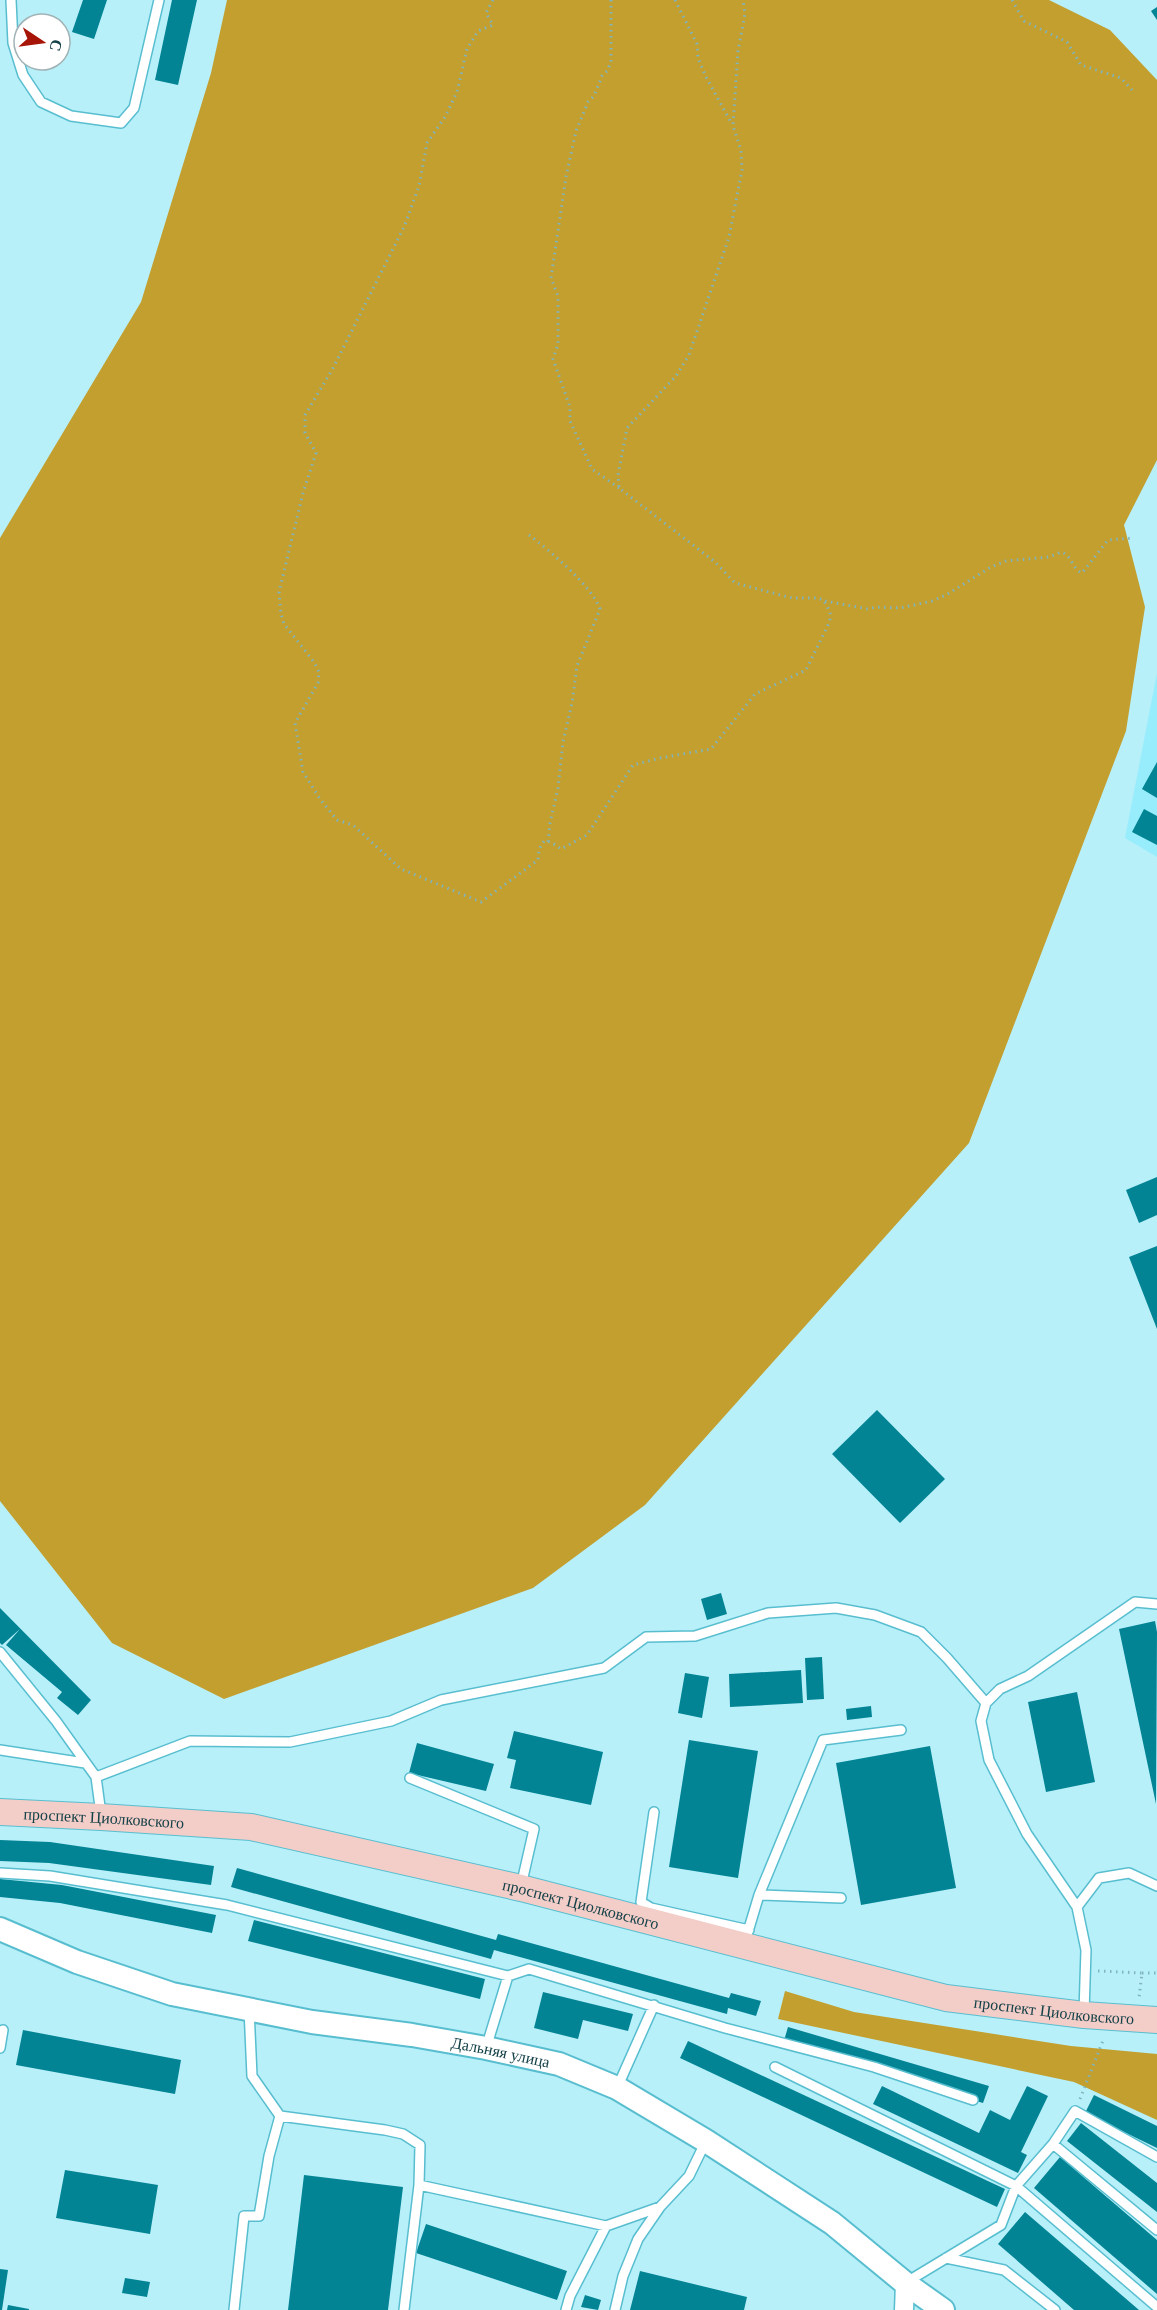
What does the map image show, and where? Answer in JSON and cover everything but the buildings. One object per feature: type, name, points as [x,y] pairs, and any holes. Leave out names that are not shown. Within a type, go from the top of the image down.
[{"type":"main road","name":"проспект Циолковского","points":[[0,1812],[101,1816],[251,1827],[746,1938],[946,1998],[1084,2015],[1135,2018]]},
{"type":"street","name":"Дальняя улица","points":[[0,1929],[77,1962],[172,1994],[312,2022],[412,2035],[486,2048],[559,2064],[617,2088],[706,2141],[832,2223],[905,2283],[943,2310]]},
{"type":"street","points":[[904,2310],[905,2283]]},
{"type":"lane","points":[[11,0],[13,43],[23,75],[41,102],[71,116],[121,123],[134,108],[159,0]]},
{"type":"lane","points":[[1084,2015],[1086,1950],[1077,1907],[1027,1834],[989,1760],[981,1721],[986,1703],[1000,1689],[1028,1676],[1135,1602],[1157,1604]]},
{"type":"lane","points":[[96,1777],[190,1741],[290,1742],[391,1721],[441,1700],[604,1668],[646,1637],[695,1636],[768,1613],[836,1608],[875,1616],[921,1632],[986,1703]]},
{"type":"lane","points":[[0,1652],[96,1777],[101,1816]]},
{"type":"lane","points":[[654,1812],[641,1902],[651,1908],[746,1938],[759,1895],[823,1740],[901,1730]]},
{"type":"lane","points":[[0,1750],[86,1763]]},
{"type":"lane","points":[[410,1778],[534,1829],[521,1888]]},
{"type":"lane","points":[[0,1873],[50,1876],[227,1905],[508,1976],[529,1969],[725,2028],[874,2067],[973,2100]]},
{"type":"lane","points":[[1077,1907],[1099,1878],[1129,1873],[1157,1886]]},
{"type":"lane","points":[[759,1895],[841,1899]]},
{"type":"lane","points":[[486,2048],[508,1976]]},
{"type":"lane","points":[[617,2088],[654,2006]]},
{"type":"lane","points":[[249,2009],[252,2076],[280,2116],[385,2130],[403,2134],[420,2145],[419,2185],[404,2310]]},
{"type":"lane","points":[[0,2048],[3,2030]]},
{"type":"lane","points":[[775,2067],[1016,2186],[1157,2307]]},
{"type":"lane","points":[[905,2283],[1001,2225],[1016,2186],[1053,2144],[1074,2111],[1157,2157]]},
{"type":"lane","points":[[234,2310],[244,2216],[259,2216],[269,2156],[280,2116]]},
{"type":"lane","points":[[615,2310],[623,2276],[638,2240],[660,2207],[689,2176],[706,2141]]},
{"type":"lane","points":[[1053,2144],[1157,2230]]},
{"type":"lane","points":[[419,2185],[606,2226],[660,2207]]},
{"type":"lane","points":[[566,2310],[570,2296],[606,2226]]},
{"type":"lane","points":[[946,2258],[1004,2270],[1055,2310]]},
{"type":"path","points":[[493,0],[486,13],[493,26],[478,31],[467,49],[457,92],[445,117],[427,143],[419,186],[404,227],[332,370],[305,415],[305,433],[316,453],[303,493],[279,592],[280,614],[284,624],[314,662],[319,672],[318,683],[296,723],[303,772],[337,820],[353,825],[400,869],[481,902],[538,860],[544,841],[561,849],[587,835],[633,765],[711,749],[755,694],[806,670],[830,621],[830,613],[823,600]]},
{"type":"path","points":[[611,0],[611,62],[588,102],[576,131],[566,177],[551,278],[558,296],[558,344],[553,359],[570,407],[570,421],[592,469],[715,562],[735,583],[792,598],[818,598],[868,609],[900,608],[932,601],[991,567],[1006,561],[1049,557],[1061,552],[1067,555],[1078,572],[1082,573],[1108,540],[1133,538]]},
{"type":"path","points":[[619,488],[618,474],[627,428],[676,376],[689,355],[729,237],[742,170],[741,150],[733,126],[706,77],[698,58],[697,44],[675,0]]},
{"type":"path","points":[[733,126],[738,51],[745,14],[743,0]]},
{"type":"path","points":[[1012,0],[1024,21],[1067,42],[1081,65],[1121,78],[1132,90]]},
{"type":"path","points":[[529,535],[568,567],[600,609],[577,666],[573,703],[563,742],[558,788],[548,842]]},
{"type":"path","points":[[1085,1970],[1157,1973]]},
{"type":"path","points":[[1074,2111],[1135,2018],[1142,1973]]},
{"type":"shaded area","points":[[227,0],[1049,0],[1110,30],[1157,80],[1157,460],[1124,525],[1145,607],[1126,731],[969,1143],[645,1505],[533,1588],[224,1699],[112,1643],[0,1501],[0,538],[141,302],[211,73]]},
{"type":"shaded area","points":[[1157,673],[1157,857],[1125,838]]},
{"type":"shaded area","points":[[785,1991],[854,2012],[1071,2046],[1157,2054],[1157,2120],[1074,2082],[778,2019]]}]
